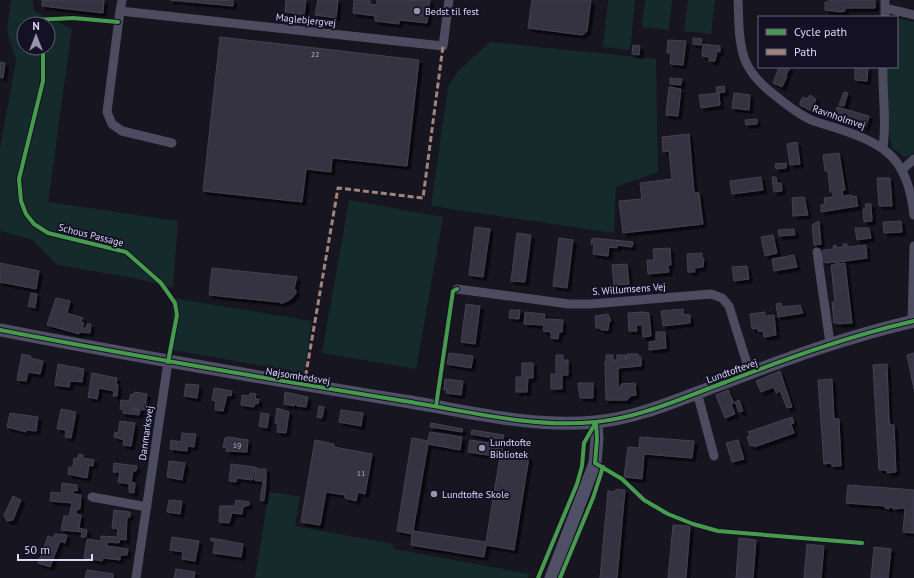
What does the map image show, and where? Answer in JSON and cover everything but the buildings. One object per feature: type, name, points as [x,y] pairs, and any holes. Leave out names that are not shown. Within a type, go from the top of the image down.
[{"type":"street","points":[[122,0],[107,112],[112,124],[122,131],[172,143]]},
{"type":"street","name":"Maglebjergvej","points":[[120,10],[443,46],[449,0]]},
{"type":"street","name":"Ravnholmvej","points":[[738,0],[740,42],[746,62],[756,78],[767,90],[786,105],[808,118],[866,138],[883,147],[903,169],[909,185],[914,215]]},
{"type":"street","points":[[885,8],[914,15]]},
{"type":"street","points":[[883,68],[882,93],[885,134],[883,147]]},
{"type":"street","points":[[903,169],[914,159]]},
{"type":"street","points":[[913,321],[914,246]]},
{"type":"street","points":[[817,252],[830,343]]},
{"type":"street","name":"S. Willumsens Vej","points":[[457,289],[569,304],[591,304],[711,294],[722,298],[729,306],[750,373]]},
{"type":"street","name":"Lundtoftevej","points":[[596,422],[642,412],[830,343],[870,331],[913,321]]},
{"type":"street","name":"Nøjsomhedsvej","points":[[0,330],[168,362],[496,418],[553,423],[596,422]]},
{"type":"street","name":"Danmarksvej","points":[[136,578],[168,362]]},
{"type":"street","name":"Lundtoftevej","points":[[697,392],[714,456]]},
{"type":"street","points":[[551,578],[595,463],[597,439],[596,422]]},
{"type":"street","points":[[92,497],[147,507]]},
{"type":"green space","points":[[11,0],[33,0],[34,11],[45,16],[16,16],[16,56],[56,56],[56,21],[72,29],[48,202],[178,221],[173,288],[134,278],[58,265],[33,240],[0,231],[0,148],[16,60],[7,31]]},
{"type":"green space","points":[[608,0],[635,0],[630,50],[603,47]]},
{"type":"green space","points":[[645,0],[672,0],[669,30],[642,27]]},
{"type":"green space","points":[[688,0],[715,0],[711,34],[684,31]]},
{"type":"green space","points":[[898,18],[914,22],[914,153],[906,158],[892,148],[888,126],[886,68],[898,68]]},
{"type":"green space","points":[[490,42],[656,59],[658,172],[616,187],[614,233],[431,206],[448,87],[458,71]]},
{"type":"green space","points":[[349,200],[443,217],[416,369],[322,353]]},
{"type":"green space","points":[[172,298],[312,321],[304,373],[173,350]]},
{"type":"green space","points":[[269,492],[300,496],[295,526],[393,544],[394,549],[530,574],[528,578],[255,578]]},
{"type":"marked path","points":[[304,385],[338,188],[423,198],[443,46]]},
{"type":"cycle path","points":[[56,19],[73,18],[118,22]]},
{"type":"cycle path","name":"Schous Passage","points":[[43,56],[43,81],[19,179],[21,201],[26,214],[34,224],[48,233],[126,252],[161,283],[175,303],[177,315],[168,362]]},
{"type":"cycle path","points":[[436,406],[453,291],[457,289]]},
{"type":"cycle path","points":[[0,330],[202,367],[499,418],[547,423],[571,423],[612,420],[645,412],[772,364],[819,348],[866,333],[914,321]]},
{"type":"cycle path","points":[[596,422],[597,439],[595,463],[622,479],[644,500],[668,514],[693,524],[718,531],[862,543]]},
{"type":"cycle path","points":[[538,578],[577,484],[582,466],[584,443],[596,422]]},
{"type":"cycle path","points":[[560,578],[593,498],[603,467]]},
{"type":"place","name":"Bedst til fest","points":[[417,11]]},
{"type":"place","name":"Lundtofte Bibliotek","points":[[482,448]]},
{"type":"place","name":"Lundtofte Skole","points":[[434,494]]}]
